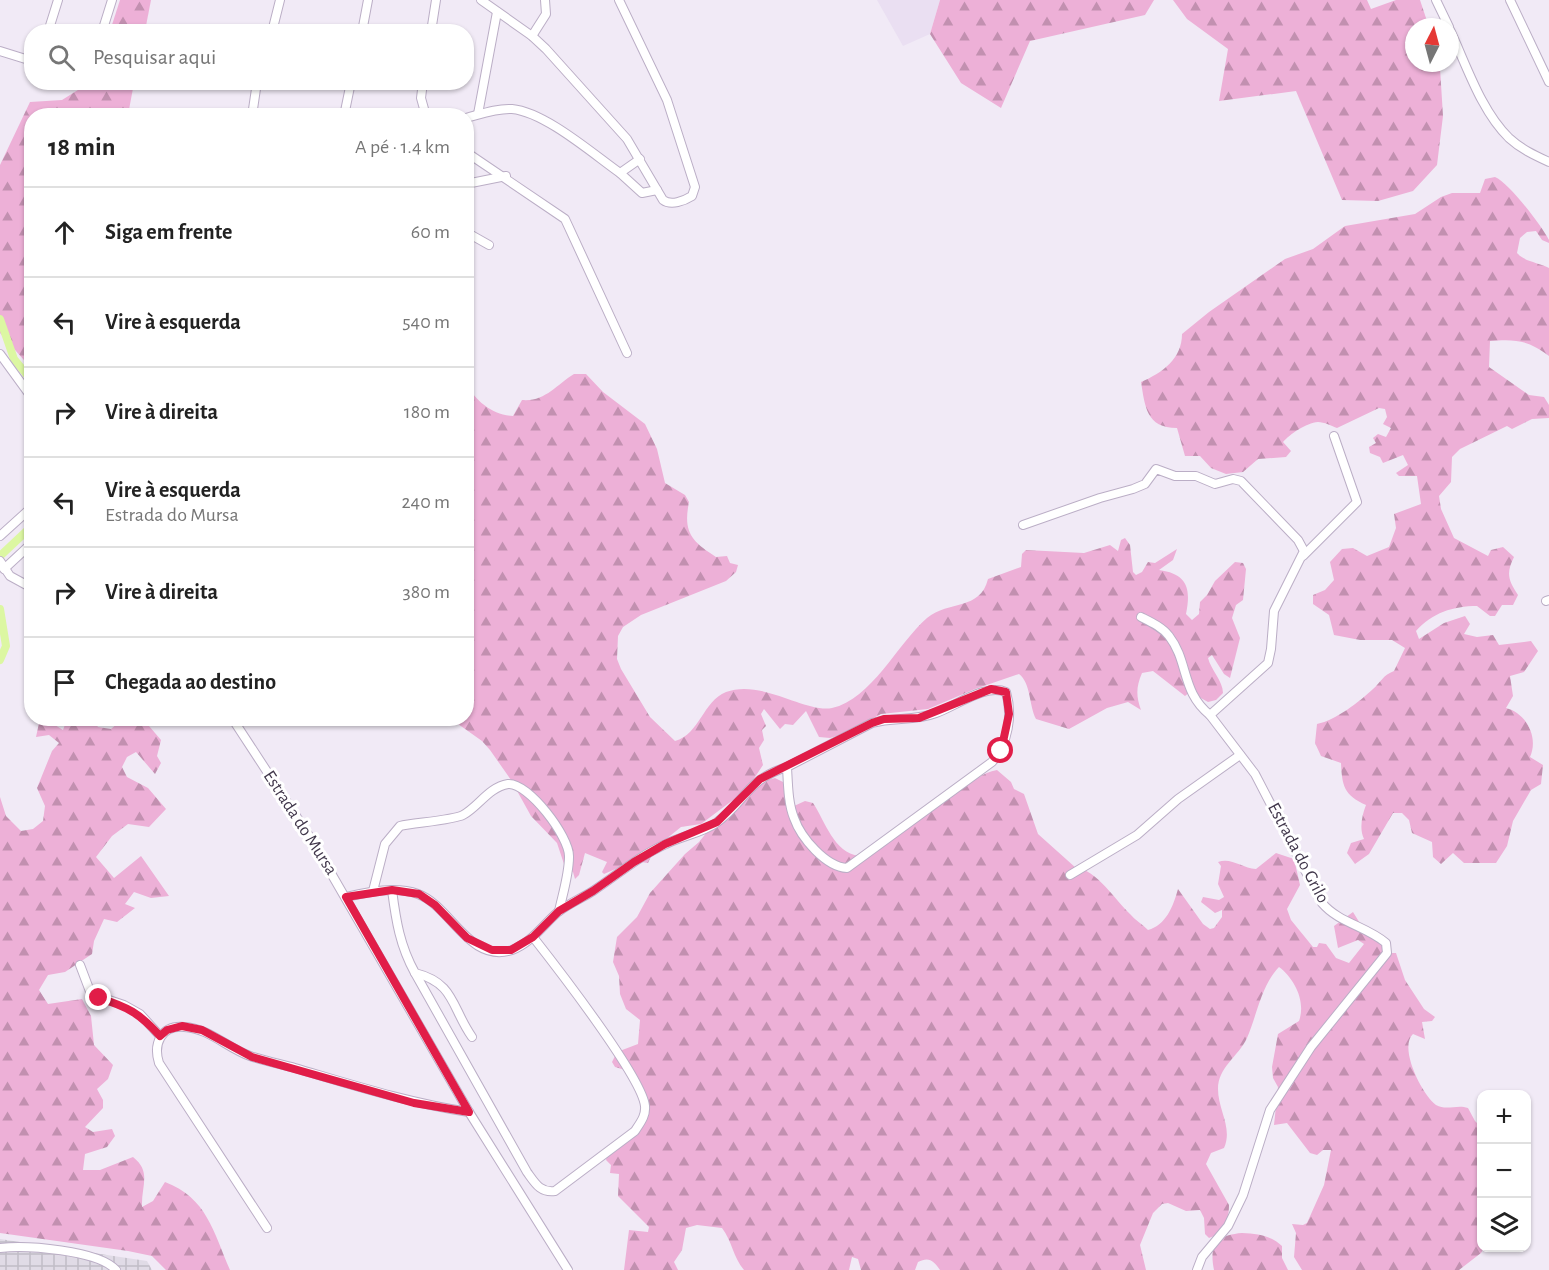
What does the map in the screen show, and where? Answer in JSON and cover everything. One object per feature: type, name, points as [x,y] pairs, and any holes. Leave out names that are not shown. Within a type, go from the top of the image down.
[{"type":"street","points":[[50,24],[58,0]]},
{"type":"street","points":[[104,24],[112,0]]},
{"type":"street","points":[[274,24],[280,0]]},
{"type":"street","points":[[364,24],[368,0]]},
{"type":"street","points":[[432,24],[436,0]]},
{"type":"street","points":[[481,0],[532,36],[614,123],[640,159],[663,200],[671,203],[692,196],[695,187],[667,100],[619,0]]},
{"type":"street","points":[[532,36],[546,14],[545,0]]},
{"type":"street","points":[[1510,0],[1549,81]]},
{"type":"street","points":[[1438,2],[1445,18]]},
{"type":"street","points":[[478,114],[497,12]]},
{"type":"street","points":[[1459,48],[1494,119],[1507,136],[1525,151],[1549,162]]},
{"type":"street","points":[[0,51],[24,58]]},
{"type":"street","points":[[253,108],[256,90]]},
{"type":"street","points":[[346,108],[349,90]]},
{"type":"street","points":[[422,90],[424,108]]},
{"type":"street","points":[[474,115],[512,109],[535,116],[620,173],[642,193],[657,190]]},
{"type":"street","points":[[474,157],[506,176],[565,219],[627,353]]},
{"type":"street","points":[[620,173],[640,159]]},
{"type":"street","points":[[474,182],[506,176]]},
{"type":"street","points":[[474,237],[489,245]]},
{"type":"street","points":[[0,354],[24,387]]},
{"type":"street","points":[[1210,715],[1268,663],[1274,611],[1302,557],[1357,502],[1334,436]]},
{"type":"street","points":[[1023,525],[1133,489],[1145,484],[1156,470],[1175,476],[1196,476],[1215,484],[1233,479],[1241,481],[1298,540],[1302,545],[1302,557]]},
{"type":"street","points":[[0,536],[24,514]]},
{"type":"street","points":[[24,549],[3,566],[18,582],[24,585]]},
{"type":"street","name":"Estrada do Grilo","points":[[1142,617],[1168,635],[1177,650],[1191,695],[1210,715],[1255,774],[1322,903],[1331,913],[1377,935],[1388,947],[1387,953],[1311,1047],[1270,1110],[1243,1195],[1228,1226],[1202,1257],[1197,1270]]},
{"type":"street","points":[[346,897],[373,891],[392,890],[419,894],[429,900],[467,938],[492,950],[511,950],[533,937],[559,911],[658,848],[717,822],[748,788],[772,772],[787,767],[872,723],[884,719],[919,718],[991,689],[1006,692],[1009,714],[1005,742],[992,762],[847,868],[837,867],[827,861],[794,820],[787,767]]},
{"type":"street","name":"Estrada do Mursa","points":[[237,726],[346,897],[469,1112],[567,1270]]},
{"type":"street","points":[[1070,875],[1137,835],[1178,799],[1240,755]]},
{"type":"street","points":[[373,891],[385,844],[400,826],[462,815],[495,789],[505,784],[515,784],[524,789],[567,842],[569,855],[559,911]]},
{"type":"street","points":[[392,890],[397,932],[415,973],[527,1172],[538,1188],[547,1192],[555,1191],[635,1131],[644,1118],[645,1105],[637,1084],[567,980],[533,937]]},
{"type":"street","points":[[80,965],[91,994],[124,1005],[140,1014],[160,1036]]},
{"type":"street","points":[[415,973],[439,981],[448,991],[459,1019],[472,1037]]},
{"type":"street","points":[[267,1228],[159,1063],[155,1053],[160,1036],[167,1030],[182,1026],[202,1030],[252,1057],[414,1103],[469,1112]]},
{"type":"street","points":[[0,1248],[76,1253],[94,1257],[116,1270]]},
{"type":"shaded area","points":[[877,0],[940,0],[930,34],[903,46]]},
{"type":"shaded area","points":[[0,1239],[147,1261],[152,1270],[0,1270]]},
{"type":"green space","points":[[120,0],[151,0],[146,24],[112,24]]},
{"type":"green space","points":[[940,0],[1154,0],[1145,15],[1030,41],[1001,108],[961,83],[930,34]]},
{"type":"green space","points":[[1173,0],[1367,0],[1371,9],[1396,0],[1420,0],[1426,18],[1405,18],[1405,72],[1440,72],[1443,116],[1437,165],[1413,191],[1378,201],[1342,200],[1296,91],[1219,101],[1228,49],[1187,19]]},
{"type":"green space","points":[[78,90],[133,90],[129,108],[27,108],[30,102],[62,100]]},
{"type":"green space","points":[[24,115],[24,360],[0,333],[0,165]]},
{"type":"green space","points":[[1495,177],[1533,215],[1549,240],[1549,243],[1542,240],[1536,231],[1527,232],[1520,238],[1517,253],[1549,268],[1549,356],[1521,342],[1490,341],[1489,367],[1529,395],[1544,397],[1549,405],[1549,418],[1532,419],[1512,429],[1507,426],[1460,449],[1452,457],[1451,482],[1439,496],[1441,509],[1454,538],[1488,556],[1491,550],[1503,547],[1514,557],[1509,576],[1518,595],[1513,605],[1502,605],[1495,616],[1490,616],[1477,606],[1451,609],[1436,615],[1416,631],[1419,639],[1444,623],[1465,616],[1470,624],[1464,634],[1477,637],[1493,635],[1499,645],[1531,641],[1538,651],[1524,672],[1510,676],[1513,696],[1506,708],[1519,715],[1529,727],[1533,742],[1530,757],[1543,765],[1541,784],[1531,790],[1513,821],[1507,846],[1496,863],[1464,863],[1453,853],[1441,864],[1433,857],[1432,842],[1412,833],[1409,820],[1402,813],[1393,813],[1369,854],[1355,864],[1347,853],[1351,843],[1364,839],[1362,822],[1366,805],[1353,797],[1346,789],[1342,778],[1341,763],[1321,756],[1315,743],[1317,724],[1339,715],[1354,705],[1394,671],[1405,648],[1392,640],[1360,640],[1334,635],[1329,615],[1313,604],[1313,595],[1325,590],[1334,580],[1330,562],[1342,549],[1353,548],[1367,556],[1389,547],[1396,528],[1394,514],[1421,504],[1417,476],[1399,476],[1396,473],[1408,465],[1403,455],[1383,463],[1380,457],[1370,453],[1369,447],[1376,443],[1373,438],[1378,434],[1386,437],[1391,428],[1383,424],[1387,417],[1385,409],[1379,408],[1337,428],[1320,422],[1308,424],[1283,442],[1291,451],[1286,457],[1258,459],[1243,472],[1226,474],[1211,468],[1200,456],[1185,456],[1177,428],[1159,424],[1149,414],[1141,382],[1156,374],[1175,358],[1179,351],[1182,334],[1209,312],[1285,259],[1313,249],[1345,226],[1415,214],[1441,197],[1452,193],[1480,193],[1485,179]]},
{"type":"green space","points":[[574,374],[586,374],[603,392],[645,424],[657,449],[665,483],[685,495],[689,502],[687,521],[691,535],[700,546],[716,557],[727,556],[730,563],[738,565],[736,572],[726,581],[641,615],[623,627],[618,636],[617,659],[621,669],[650,717],[675,741],[690,732],[712,702],[726,692],[740,689],[754,690],[821,708],[832,708],[846,703],[872,683],[927,618],[936,612],[971,601],[984,589],[988,579],[1021,567],[1022,554],[1026,550],[1084,553],[1110,545],[1118,551],[1121,540],[1125,538],[1130,545],[1133,572],[1136,575],[1142,572],[1148,562],[1155,563],[1177,549],[1173,560],[1159,570],[1182,579],[1188,597],[1186,614],[1192,620],[1199,614],[1200,602],[1215,581],[1235,562],[1243,563],[1246,569],[1243,600],[1236,605],[1232,618],[1240,638],[1230,678],[1224,674],[1212,655],[1208,658],[1223,693],[1216,700],[1208,702],[1190,692],[1185,696],[1153,671],[1142,673],[1137,692],[1141,710],[1128,702],[1107,708],[1069,729],[1036,719],[1026,683],[1019,674],[928,709],[881,714],[843,734],[830,738],[819,737],[806,711],[793,725],[785,724],[780,729],[764,709],[761,714],[766,726],[762,730],[764,740],[759,748],[763,765],[749,786],[775,778],[785,783],[794,806],[805,801],[813,803],[837,843],[850,854],[859,856],[957,789],[997,770],[1011,782],[1014,789],[1024,794],[1038,834],[1076,868],[1091,874],[1105,886],[1148,930],[1164,920],[1171,909],[1178,889],[1203,924],[1210,929],[1214,928],[1222,917],[1222,910],[1215,913],[1201,902],[1203,897],[1219,900],[1224,897],[1218,884],[1221,866],[1218,862],[1227,861],[1256,869],[1276,853],[1294,859],[1300,885],[1287,909],[1291,920],[1313,947],[1317,947],[1319,943],[1326,944],[1336,958],[1349,963],[1364,944],[1358,940],[1338,948],[1334,926],[1353,912],[1361,925],[1392,953],[1396,953],[1405,980],[1424,1009],[1435,1017],[1432,1021],[1422,1022],[1425,1039],[1413,1034],[1408,1050],[1419,1082],[1431,1100],[1436,1105],[1444,1107],[1468,1108],[1477,1123],[1477,1252],[1481,1253],[1459,1270],[1302,1270],[1294,1257],[1296,1233],[1292,1224],[1307,1223],[1324,1185],[1331,1150],[1323,1150],[1317,1155],[1310,1153],[1287,1123],[1274,1125],[1278,1087],[1273,1078],[1272,1067],[1278,1034],[1299,1021],[1301,1014],[1298,991],[1279,967],[1268,983],[1247,1038],[1221,1074],[1219,1081],[1219,1097],[1227,1133],[1226,1141],[1224,1148],[1211,1153],[1206,1164],[1229,1205],[1225,1225],[1209,1238],[1205,1234],[1204,1218],[1200,1210],[1186,1211],[1168,1203],[1162,1204],[1153,1213],[1140,1245],[1146,1270],[940,1270],[933,1262],[925,1259],[918,1262],[915,1270],[861,1270],[858,1259],[852,1257],[849,1270],[744,1270],[722,1228],[697,1225],[686,1228],[682,1250],[674,1262],[678,1270],[624,1270],[629,1230],[648,1232],[649,1227],[618,1196],[619,1174],[610,1173],[611,1165],[606,1160],[614,1145],[637,1121],[646,1106],[625,1070],[615,1067],[612,1062],[617,1052],[638,1044],[640,1020],[626,1009],[620,994],[619,976],[613,962],[617,937],[637,917],[650,893],[699,842],[733,800],[701,824],[681,827],[655,848],[648,863],[634,861],[604,874],[602,872],[607,862],[585,853],[579,875],[575,879],[573,872],[565,867],[557,843],[531,816],[511,780],[490,750],[482,741],[461,726],[474,726],[474,395],[492,410],[513,416],[522,400],[544,396]]},
{"type":"green space","points":[[38,726],[57,726],[63,730],[64,726],[97,726],[111,729],[114,726],[149,726],[161,740],[157,756],[161,763],[155,774],[136,752],[127,757],[122,767],[127,777],[148,788],[166,809],[149,827],[128,824],[112,836],[96,857],[114,878],[141,856],[169,896],[151,898],[134,892],[125,904],[135,908],[117,922],[104,919],[94,941],[92,954],[65,972],[48,975],[39,990],[48,1004],[82,999],[91,1016],[94,1045],[113,1065],[108,1079],[97,1089],[103,1100],[103,1108],[85,1127],[93,1132],[112,1129],[115,1136],[107,1147],[85,1154],[83,1170],[100,1170],[133,1157],[144,1174],[142,1207],[153,1201],[165,1182],[179,1189],[200,1207],[207,1217],[230,1270],[166,1270],[152,1256],[0,1233],[0,797],[6,816],[21,831],[33,829],[43,821],[45,806],[37,788],[52,751],[59,743],[49,735],[36,737]]},
{"type":"green space","points":[[1242,1233],[1264,1236],[1282,1246],[1282,1258],[1288,1270],[1214,1270],[1213,1254],[1216,1243],[1226,1236]]},
{"type":"waterway","points":[[0,319],[14,359],[24,371]]},
{"type":"waterway","points":[[0,556],[24,534]]},
{"type":"waterway","points":[[0,609],[6,646],[0,660]]},
{"type":"route","points":[[99,998],[124,1005],[140,1014],[160,1036],[167,1030],[182,1026],[202,1030],[252,1057],[414,1103],[469,1112],[346,897],[373,891],[392,890],[419,894],[435,905],[467,938],[492,950],[511,950],[533,937],[559,911],[593,891],[634,862],[665,844],[717,822],[748,788],[760,779],[872,723],[884,719],[919,718],[935,714],[991,689],[1000,689],[1006,692],[1009,703],[1005,742],[1001,751]]}]
